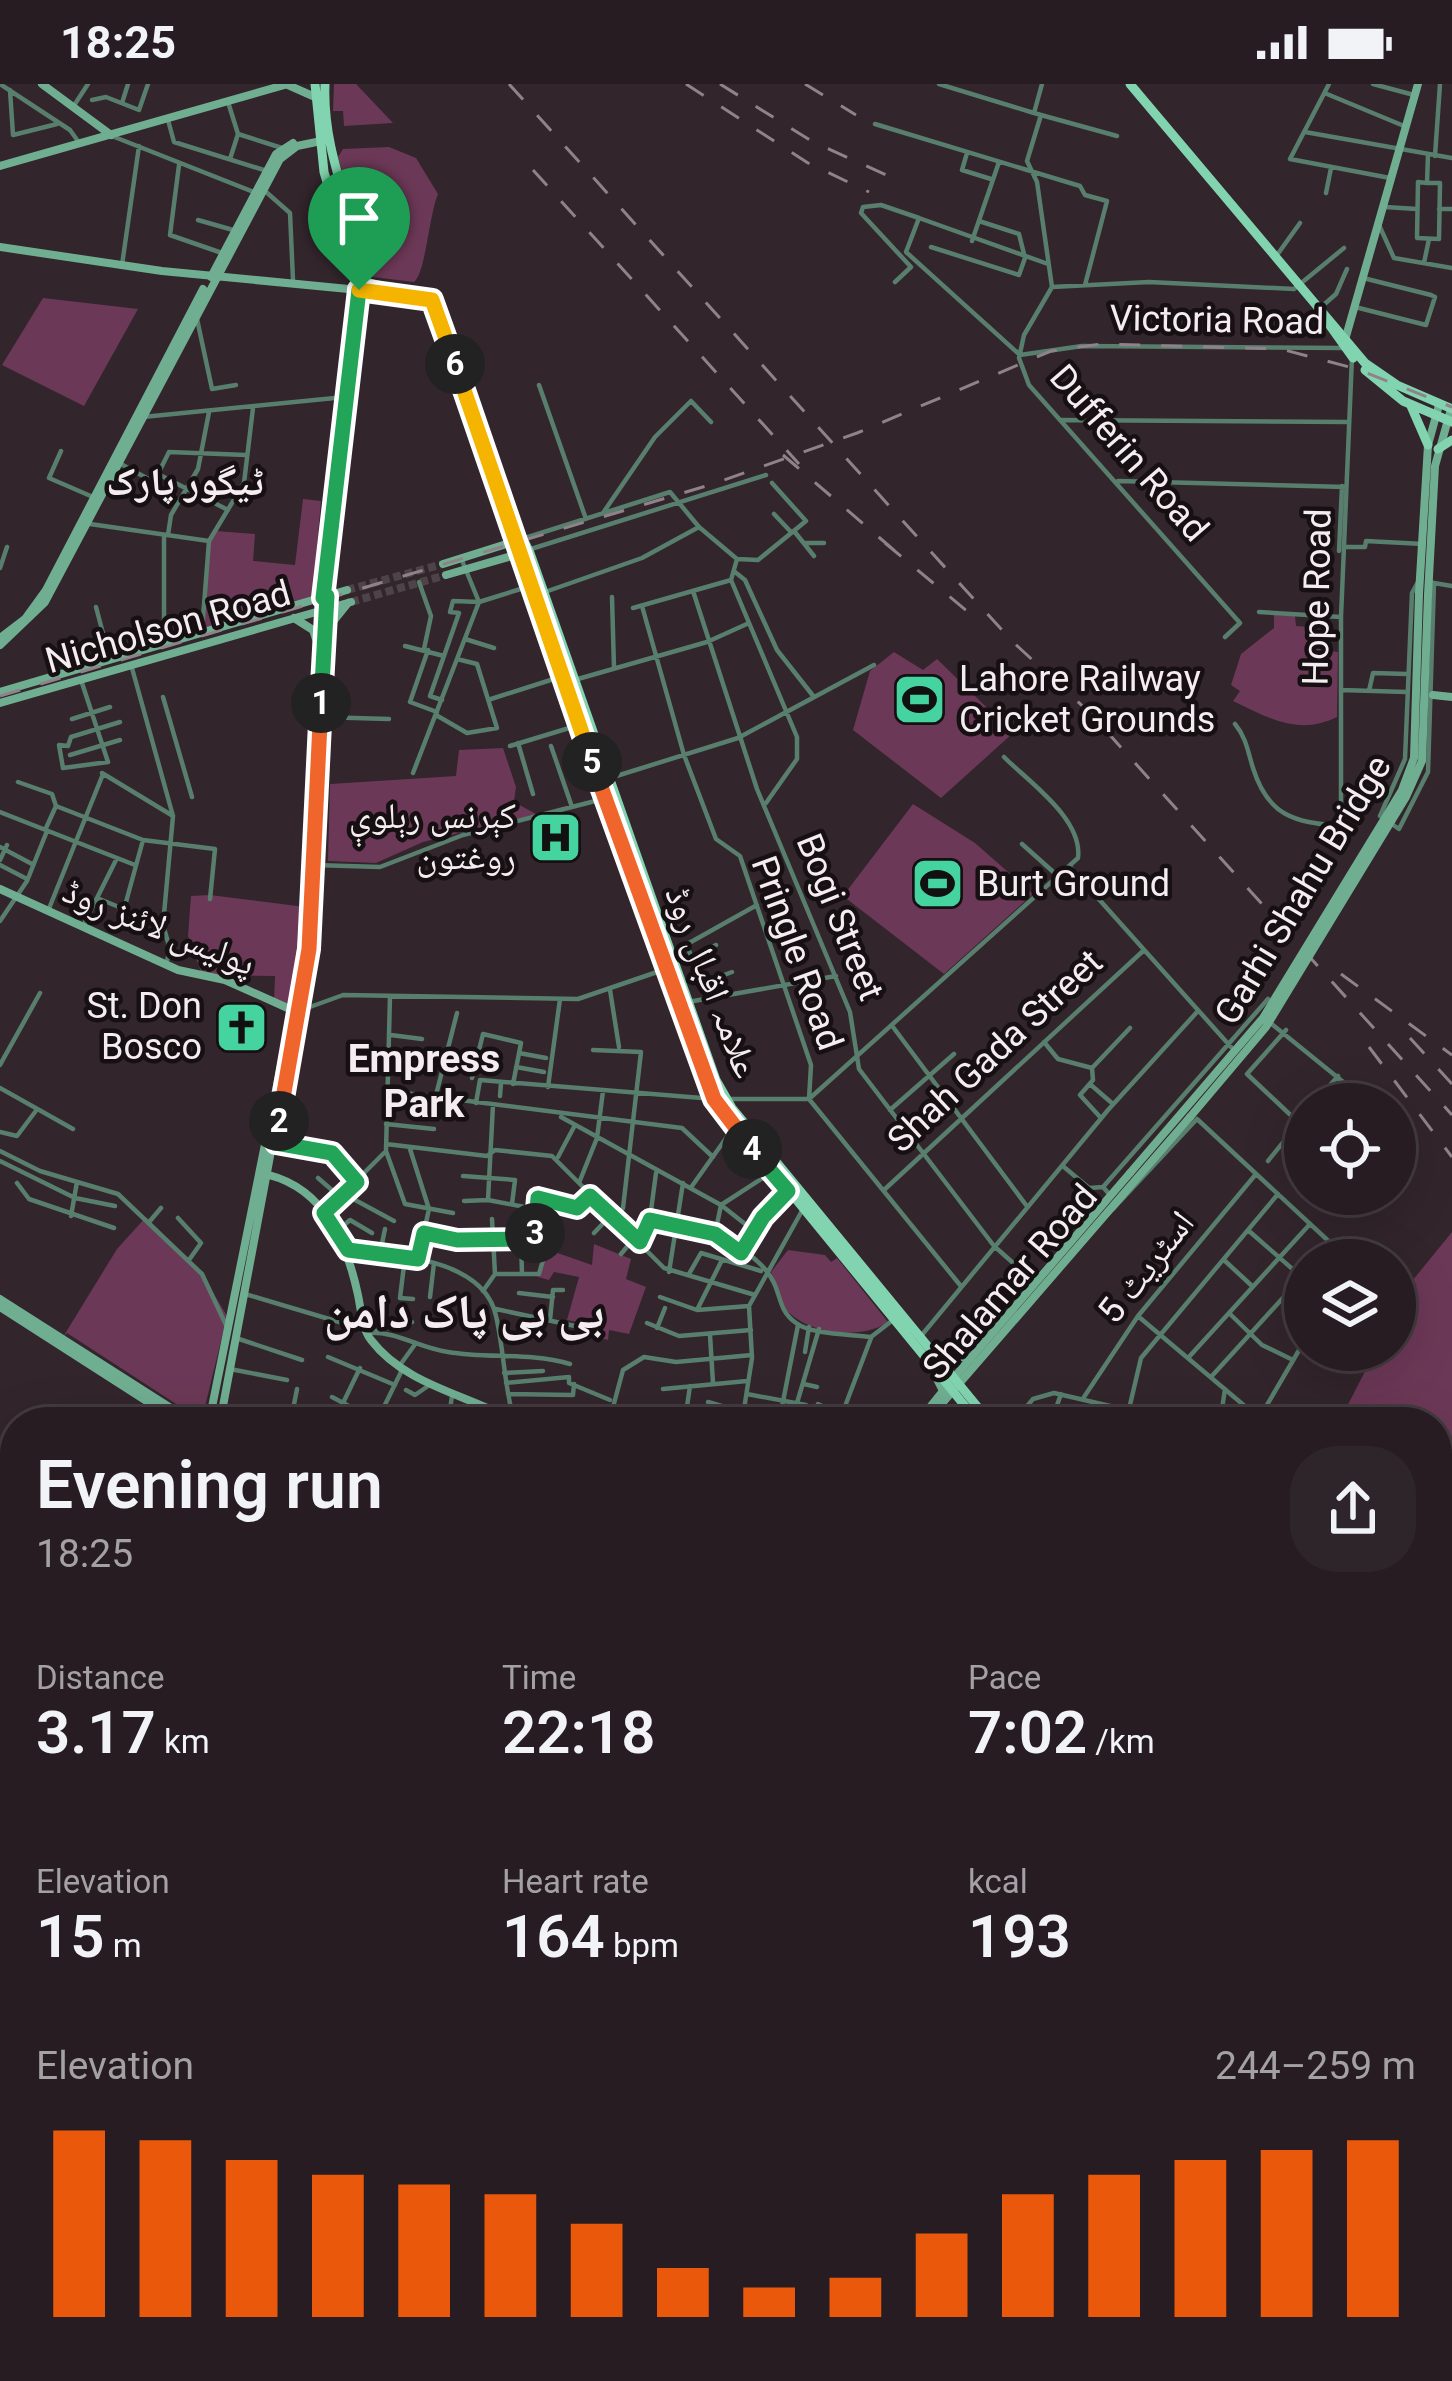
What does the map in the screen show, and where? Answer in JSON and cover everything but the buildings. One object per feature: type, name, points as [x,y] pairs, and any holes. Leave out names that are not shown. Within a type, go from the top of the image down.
[{"type":"main road","points":[[41,84],[112,136]]},
{"type":"main road","points":[[0,166],[287,84],[315,97]]},
{"type":"main road","points":[[312,864],[317,640],[359,290],[315,84]]},
{"type":"main road","points":[[325,84],[323,138],[340,197],[361,244],[366,282],[423,293],[432,300]]},
{"type":"main road","points":[[1130,84],[1277,255],[1352,358],[1410,404],[1433,447],[1424,595]]},
{"type":"main road","points":[[1344,344],[1418,84]]},
{"type":"main road","points":[[0,641],[37,603],[119,463],[267,171],[282,148],[323,138]]},
{"type":"main road","points":[[0,641],[45,602],[94,497],[216,277],[223,254],[283,155],[323,138]]},
{"type":"main road","points":[[0,247],[122,266],[293,281],[432,300]]},
{"type":"main road","name":"علامہ اقبال روڈ","points":[[432,300],[518,540],[544,592],[579,724],[671,953],[720,1098],[892,1313],[920,1337],[931,1359]]},
{"type":"main road","points":[[1344,344],[1383,377],[1447,412]]},
{"type":"main road","points":[[1410,404],[1447,412]]},
{"type":"main road","points":[[1428,581],[1423,544],[1433,447],[1447,412]]},
{"type":"main road","points":[[1433,447],[1452,440]]},
{"type":"main road","points":[[443,564],[518,540]]},
{"type":"main road","points":[[446,575],[524,552]]},
{"type":"main road","name":"علامہ اقبال روڈ","points":[[524,552],[532,585],[609,778],[609,798],[664,970],[734,1127],[968,1407]]},
{"type":"main road","name":"Nicholson Road","points":[[0,703],[294,618],[347,590]]},
{"type":"main road","name":"Garhi Shahu Bridge","points":[[1133,1176],[1194,1118],[1266,1027],[1412,785],[1422,761],[1424,595]]},
{"type":"main road","name":"Garhi Shahu Bridge","points":[[1133,1176],[1263,1018],[1402,790],[1414,758],[1424,595]]},
{"type":"main road","name":"Nicholson Road","points":[[0,692],[201,634],[324,603],[350,602],[326,631]]},
{"type":"main road","points":[[212,1407],[245,1294],[276,1143],[296,1011],[312,864],[324,603]]},
{"type":"main road","points":[[294,618],[313,630],[317,640]]},
{"type":"main road","points":[[1433,695],[1452,697]]},
{"type":"main road","name":"پولیس لائنز روڈ","points":[[0,890],[166,965],[225,980],[296,1011]]},
{"type":"main road","points":[[222,1406],[296,1011]]},
{"type":"main road","points":[[269,1175],[289,1181],[338,1232],[348,1250],[368,1332],[402,1366],[480,1407]]},
{"type":"main road","name":"Shalamar Road","points":[[971,1363],[1107,1191],[1133,1176]]},
{"type":"main road","name":"Shalamar Road","points":[[934,1407],[1133,1176]]},
{"type":"main road","points":[[4,1306],[165,1407]]},
{"type":"main road","points":[[932,1407],[943,1391],[931,1359],[971,1363],[967,1393]]},
{"type":"main road","name":"علامہ اقبال روڈ","points":[[953,1384],[978,1407]]},
{"type":"street","points":[[0,84],[60,123],[80,144]]},
{"type":"street","points":[[73,107],[88,84]]},
{"type":"street","points":[[122,103],[128,84]]},
{"type":"street","points":[[92,100],[106,97],[140,110],[148,84]]},
{"type":"street","points":[[939,84],[1118,136]]},
{"type":"street","points":[[1042,84],[1027,161],[1052,286],[1301,286],[1344,248]]},
{"type":"street","points":[[1320,84],[1406,127]]},
{"type":"street","points":[[1373,84],[1414,95]]},
{"type":"street","points":[[1427,182],[1440,84]]},
{"type":"street","points":[[1328,89],[1291,159],[1393,178]]},
{"type":"street","points":[[10,90],[13,135],[60,123]]},
{"type":"street","points":[[228,102],[238,134],[230,160]]},
{"type":"street","points":[[168,119],[174,142],[267,171]]},
{"type":"street","points":[[875,124],[1080,186],[1085,195],[1107,201],[1085,285]]},
{"type":"street","points":[[1305,133],[1452,158]]},
{"type":"street","points":[[238,134],[282,148]]},
{"type":"street","points":[[112,136],[260,192],[290,213],[293,281]]},
{"type":"street","points":[[122,266],[139,146]]},
{"type":"street","points":[[967,152],[962,170],[993,179]]},
{"type":"street","points":[[972,241],[998,162]]},
{"type":"street","points":[[179,164],[170,235],[223,254]]},
{"type":"street","points":[[1326,193],[1331,168]]},
{"type":"street","points":[[1418,182],[1427,182],[1440,183],[1439,239],[1417,238],[1418,182]]},
{"type":"street","points":[[895,282],[911,267],[862,213],[863,207],[881,205],[972,241],[1048,266],[1049,262]]},
{"type":"street","points":[[1385,207],[1417,208]]},
{"type":"street","points":[[1439,209],[1452,208]]},
{"type":"street","points":[[919,218],[906,252],[1020,355]]},
{"type":"street","points":[[198,220],[236,230]]},
{"type":"street","points":[[931,247],[1019,275],[1025,258],[1018,234],[979,220]]},
{"type":"street","points":[[1277,255],[1300,223]]},
{"type":"street","points":[[1379,225],[1394,258],[1452,268]]},
{"type":"street","points":[[1423,264],[1429,239]]},
{"type":"street","points":[[1318,309],[1336,294],[1347,269]]},
{"type":"street","points":[[1355,307],[1426,325],[1433,312],[1431,295],[1363,278]]},
{"type":"street","name":"Dufferin Road","points":[[1052,286],[1024,335],[1020,355],[1029,385],[1240,622],[1225,637]]},
{"type":"street","points":[[195,314],[212,389],[236,385]]},
{"type":"street","name":"Victoria Road","points":[[1020,355],[1082,346],[1344,344]]},
{"type":"street","name":"Hope Road","points":[[1341,837],[1342,549],[1352,358]]},
{"type":"street","points":[[539,385],[586,519]]},
{"type":"street","points":[[143,417],[345,397]]},
{"type":"street","points":[[603,513],[655,437],[692,401],[711,422]]},
{"type":"street","points":[[201,634],[209,541],[244,483],[254,408]]},
{"type":"street","points":[[164,645],[166,535],[171,515],[187,489],[209,412]]},
{"type":"street","points":[[1062,420],[1349,422]]},
{"type":"street","points":[[61,451],[49,478],[94,497]]},
{"type":"street","points":[[156,478],[169,452],[248,455]]},
{"type":"street","points":[[119,463],[230,511]]},
{"type":"street","points":[[524,552],[766,475]]},
{"type":"street","points":[[1118,481],[1344,487]]},
{"type":"street","points":[[518,540],[670,492],[699,527],[737,560],[758,560],[806,520],[772,483]]},
{"type":"street","points":[[774,514],[814,556]]},
{"type":"street","points":[[84,523],[209,541]]},
{"type":"street","points":[[544,592],[643,558],[699,527]]},
{"type":"street","points":[[1342,549],[1365,547],[1366,542],[1423,544]]},
{"type":"street","points":[[804,543],[824,543]]},
{"type":"street","points":[[0,568],[8,547]]},
{"type":"street","points":[[413,773],[478,602],[461,558]]},
{"type":"street","points":[[737,560],[731,580],[788,714],[797,759],[765,805]]},
{"type":"street","points":[[733,572],[745,580],[777,650],[814,697]]},
{"type":"street","points":[[633,608],[731,580]]},
{"type":"street","points":[[1428,581],[1433,695],[1428,772],[1399,829],[1380,817],[1403,766],[1412,593],[1428,581],[1452,586]]},
{"type":"street","points":[[419,582],[431,616],[410,702],[467,733],[497,728],[477,664],[458,659]]},
{"type":"street","points":[[442,700],[430,696],[459,614],[450,612],[453,601],[478,602],[532,585]]},
{"type":"street","name":"Bogi Street","points":[[693,591],[739,738],[838,976],[853,1023],[859,1069],[994,1246],[1036,1283]]},
{"type":"street","points":[[612,597],[614,668]]},
{"type":"street","name":"Pringle Road","points":[[642,606],[685,754],[716,839],[740,856],[757,905],[811,1065],[809,1099],[960,1285]]},
{"type":"street","points":[[96,608],[110,660]]},
{"type":"street","points":[[1259,612],[1341,617]]},
{"type":"street","points":[[0,621],[9,631]]},
{"type":"street","points":[[488,699],[707,642],[749,623]]},
{"type":"street","points":[[465,639],[494,647]]},
{"type":"street","points":[[405,646],[444,656]]},
{"type":"street","points":[[609,778],[739,738],[874,665]]},
{"type":"street","points":[[131,668],[173,816],[164,925],[170,949],[166,965]]},
{"type":"street","points":[[1370,691],[1372,673],[1407,674]]},
{"type":"street","points":[[82,683],[97,729],[103,746],[108,762],[63,768],[59,745],[68,746],[71,737],[97,729],[120,722]]},
{"type":"street","points":[[1341,690],[1406,692]]},
{"type":"street","points":[[163,698],[192,797]]},
{"type":"street","points":[[72,719],[110,707]]},
{"type":"street","points":[[320,717],[389,719]]},
{"type":"street","points":[[510,746],[579,724]]},
{"type":"street","points":[[1235,724],[1258,783],[1278,808],[1292,820],[1341,826]]},
{"type":"street","points":[[70,754],[120,740]]},
{"type":"street","points":[[518,743],[533,794]]},
{"type":"street","points":[[551,746],[572,807]]},
{"type":"street","points":[[474,1078],[639,1094],[809,1099],[1070,868],[1080,845],[1067,822],[1004,758]]},
{"type":"street","points":[[94,767],[173,816]]},
{"type":"street","points":[[48,911],[104,774]]},
{"type":"street","points":[[0,921],[27,879],[56,806],[52,794],[19,782]]},
{"type":"street","points":[[312,864],[380,867],[463,835],[609,798]]},
{"type":"street","points":[[56,806],[143,840],[214,849],[210,898]]},
{"type":"street","points":[[0,812],[135,866]]},
{"type":"street","points":[[123,913],[143,840]]},
{"type":"street","points":[[1022,844],[1059,877]]},
{"type":"street","points":[[27,879],[0,862],[4,847],[33,865]]},
{"type":"street","points":[[82,926],[117,858]]},
{"type":"street","points":[[1070,868],[1231,1047]]},
{"type":"street","points":[[98,898],[123,913],[164,925]]},
{"type":"street","points":[[671,953],[757,905]]},
{"type":"street","points":[[686,944],[703,982],[732,972]]},
{"type":"street","points":[[692,960],[716,945]]},
{"type":"street","name":"Shah Gada Street","points":[[884,1190],[1143,951]]},
{"type":"street","points":[[296,1011],[344,995],[560,999],[610,990],[664,970]]},
{"type":"street","points":[[688,1002],[838,976]]},
{"type":"street","points":[[610,990],[620,1024],[620,1049]]},
{"type":"street","points":[[0,1065],[40,993]]},
{"type":"street","points":[[390,996],[386,1148],[402,1202],[453,1213]]},
{"type":"street","points":[[548,1087],[560,999]]},
{"type":"street","points":[[1063,1165],[1089,1188],[1107,1191],[1268,999]]},
{"type":"street","points":[[920,1337],[1101,1118],[1197,1012]]},
{"type":"street","points":[[435,1097],[457,1013]]},
{"type":"street","points":[[1257,1016],[1286,1030],[1344,1083]]},
{"type":"street","points":[[893,1027],[1028,1207]]},
{"type":"street","points":[[1101,1118],[1080,1095],[1091,1085],[1092,1068],[1130,1028]]},
{"type":"street","points":[[1284,1110],[1247,1074],[1286,1030]]},
{"type":"street","points":[[392,1035],[422,1039]]},
{"type":"street","points":[[476,1102],[474,1078],[482,1035],[519,1042],[512,1084]]},
{"type":"street","points":[[1044,1042],[1058,1059],[1092,1068]]},
{"type":"street","points":[[593,1050],[640,1051],[636,1122],[623,1208],[594,1233]]},
{"type":"street","points":[[519,1053],[546,1058]]},
{"type":"street","points":[[890,1110],[954,1054]]},
{"type":"street","points":[[391,1055],[423,1057]]},
{"type":"street","points":[[516,1067],[544,1072]]},
{"type":"street","points":[[1332,1083],[1338,1076]]},
{"type":"street","points":[[500,1096],[501,1082]]},
{"type":"street","points":[[1091,1085],[1113,1104]]},
{"type":"street","points":[[0,1088],[73,1129]]},
{"type":"street","points":[[389,1091],[682,1129],[712,1157]]},
{"type":"street","points":[[578,1186],[597,1138],[603,1091]]},
{"type":"street","points":[[1180,1103],[1326,1239]]},
{"type":"street","points":[[488,1199],[493,1105]]},
{"type":"street","points":[[0,1132],[17,1136],[36,1110]]},
{"type":"street","points":[[556,1114],[692,1187],[754,1231]]},
{"type":"street","points":[[1108,1208],[1118,1207],[1194,1118]]},
{"type":"street","points":[[386,1124],[434,1129]]},
{"type":"street","points":[[557,1160],[574,1125]]},
{"type":"street","points":[[692,1187],[734,1127]]},
{"type":"street","points":[[1268,1161],[1284,1141]]},
{"type":"street","points":[[276,1143],[332,1153],[357,1182]]},
{"type":"street","points":[[409,1147],[429,1209],[418,1259]]},
{"type":"street","points":[[324,1213],[386,1148],[487,1156],[495,1150],[557,1160],[669,1272],[755,1295]]},
{"type":"street","points":[[0,1151],[118,1194],[206,1279],[234,1331],[302,1360]]},
{"type":"street","points":[[0,1161],[75,1198],[115,1206]]},
{"type":"street","points":[[621,1254],[650,1220],[656,1170]]},
{"type":"street","points":[[715,1234],[721,1205],[772,1172]]},
{"type":"street","name":"اسٹریٹ 5","points":[[1084,1397],[1138,1316],[1256,1174]]},
{"type":"street","points":[[463,1176],[515,1180],[512,1204]]},
{"type":"street","points":[[318,1178],[342,1196],[394,1221]]},
{"type":"street","points":[[71,1216],[77,1182]]},
{"type":"street","points":[[669,1272],[683,1183]]},
{"type":"street","points":[[17,1184],[29,1198],[114,1228]]},
{"type":"street","points":[[99,1203],[102,1190]]},
{"type":"street","points":[[741,1253],[788,1191]]},
{"type":"street","points":[[1129,1407],[1141,1358],[1278,1194]]},
{"type":"street","points":[[535,1239],[538,1198],[577,1208],[590,1196]]},
{"type":"street","points":[[464,1201],[488,1199],[535,1209]]},
{"type":"street","points":[[150,1221],[161,1208]]},
{"type":"street","points":[[744,1407],[752,1355],[749,1306],[803,1209]]},
{"type":"street","points":[[178,1218],[201,1243],[189,1260]]},
{"type":"street","points":[[482,1293],[495,1274],[492,1219]]},
{"type":"street","points":[[338,1232],[350,1220],[372,1233]]},
{"type":"street","points":[[650,1220],[715,1234],[767,1273],[776,1301],[798,1325],[871,1337]]},
{"type":"street","points":[[1188,1358],[1310,1224]]},
{"type":"street","points":[[380,1253],[385,1229]]},
{"type":"street","points":[[1250,1231],[1284,1260]]},
{"type":"street","points":[[424,1233],[494,1240],[549,1239],[539,1274],[495,1274]]},
{"type":"street","points":[[521,1239],[522,1274]]},
{"type":"street","points":[[348,1250],[434,1263],[482,1293],[496,1310],[510,1407]]},
{"type":"street","points":[[688,1274],[698,1253],[767,1273]]},
{"type":"street","points":[[405,1257],[400,1298],[413,1299]]},
{"type":"street","points":[[697,1310],[722,1260]]},
{"type":"street","points":[[1224,1260],[1253,1287]]},
{"type":"street","points":[[430,1297],[434,1263]]},
{"type":"street","points":[[550,1319],[554,1289],[562,1291]]},
{"type":"street","points":[[519,1293],[553,1297]]},
{"type":"street","points":[[245,1294],[368,1332],[390,1331],[447,1352],[500,1352],[570,1364]]},
{"type":"street","points":[[660,1297],[697,1310],[749,1306]]},
{"type":"street","points":[[1211,1377],[1284,1298]]},
{"type":"street","points":[[657,1328],[665,1308]]},
{"type":"street","points":[[496,1310],[575,1326]]},
{"type":"street","points":[[845,1407],[871,1337],[892,1313]]},
{"type":"street","points":[[1229,1313],[1284,1354]]},
{"type":"street","points":[[1138,1316],[1244,1407]]},
{"type":"street","points":[[368,1332],[412,1322]]},
{"type":"street","points":[[647,1322],[679,1336],[751,1330]]},
{"type":"street","points":[[783,1407],[798,1325]]},
{"type":"street","points":[[805,1352],[809,1327]]},
{"type":"street","points":[[797,1403],[819,1329]]},
{"type":"street","points":[[710,1334],[713,1383]]},
{"type":"street","points":[[384,1407],[416,1343]]},
{"type":"street","points":[[611,1407],[624,1369],[645,1357],[676,1362],[752,1355]]},
{"type":"street","points":[[328,1357],[395,1385]]},
{"type":"street","points":[[343,1403],[360,1368]]},
{"type":"street","points":[[230,1369],[287,1380]]},
{"type":"street","points":[[504,1373],[543,1371]]},
{"type":"street","points":[[1266,1407],[1287,1371]]},
{"type":"street","points":[[506,1383],[551,1380],[554,1374],[570,1377],[574,1384],[573,1395],[508,1394]]},
{"type":"street","points":[[663,1389],[748,1381]]},
{"type":"street","points":[[406,1390],[416,1394],[431,1384]]},
{"type":"street","points":[[574,1384],[612,1401]]},
{"type":"street","points":[[804,1384],[817,1388]]},
{"type":"street","points":[[687,1407],[690,1386]]},
{"type":"street","points":[[294,1407],[297,1389]]},
{"type":"street","points":[[1222,1407],[1225,1389]]},
{"type":"street","points":[[746,1394],[806,1405]]},
{"type":"street","points":[[1057,1407],[1061,1394]]},
{"type":"street","points":[[1027,1407],[1033,1399],[1061,1394],[1112,1407]]},
{"type":"street","points":[[450,1407],[452,1396]]},
{"type":"street","points":[[332,1397],[350,1407]]},
{"type":"street","points":[[708,1402],[719,1407]]},
{"type":"street","points":[[818,1404],[822,1407]]},
{"type":"street","points":[[222,1406],[227,1407]]},
{"type":"shaded area","points":[[334,84],[356,84],[393,123],[344,126],[343,111],[333,111]]},
{"type":"shaded area","points":[[389,147],[416,158],[438,194],[422,267],[414,282],[373,277],[366,232],[338,157],[343,149]]},
{"type":"shaded area","points":[[43,298],[138,309],[84,406],[2,365]]},
{"type":"shaded area","points":[[303,499],[321,501],[312,602],[201,634],[209,541],[216,531],[255,534],[253,561],[295,565]]},
{"type":"shaded area","points":[[1274,615],[1295,616],[1296,626],[1326,628],[1325,650],[1338,652],[1337,717],[1297,725],[1233,701],[1240,691],[1231,685],[1241,654],[1274,628]]},
{"type":"shaded area","name":"Lahore Railway Cricket Grounds","points":[[894,652],[923,670],[937,659],[1013,733],[941,798],[853,730],[870,671]]},
{"type":"shaded area","points":[[503,748],[516,787],[514,802],[536,814],[423,842],[376,863],[328,861],[330,784],[456,776],[459,750]]},
{"type":"shaded area","name":"Burt Ground","points":[[913,804],[975,843],[1033,894],[944,974],[843,896]]},
{"type":"shaded area","points":[[191,896],[305,907],[300,1013],[274,1001],[275,976],[202,975],[188,936]]},
{"type":"shaded area","points":[[146,1217],[202,1274],[227,1316],[205,1407],[181,1407],[67,1333],[63,1337],[117,1249]]},
{"type":"shaded area","points":[[1452,1232],[1452,1407],[1347,1407],[1365,1371],[1416,1371],[1416,1276]]},
{"type":"shaded area","points":[[594,1244],[631,1259],[626,1279],[646,1287],[629,1334],[609,1330],[608,1340],[576,1332],[577,1322],[567,1320],[579,1277],[554,1272],[549,1280],[538,1277],[546,1249],[592,1265]]},
{"type":"shaded area","points":[[788,1250],[825,1255],[831,1262],[837,1258],[888,1322],[863,1331],[833,1332],[793,1316],[779,1299],[771,1272]]},
{"type":"tunnel","points":[[347,590],[443,564]]},
{"type":"tunnel","points":[[351,602],[446,575]]},
{"type":"railway","points":[[509,84],[1013,642],[1090,713],[1452,1115]]},
{"type":"railway","points":[[686,84],[808,163],[869,192]]},
{"type":"railway","points":[[720,84],[813,142],[893,178]]},
{"type":"railway","points":[[805,84],[856,115]]},
{"type":"railway","points":[[533,170],[799,464]]},
{"type":"railway","points":[[0,696],[713,484],[857,433],[1051,351],[1101,344],[1281,349],[1357,369],[1452,407]]},
{"type":"railway","points":[[783,455],[895,551]]},
{"type":"railway","points":[[885,543],[973,616]]},
{"type":"railway","points":[[1341,974],[1452,1055]]},
{"type":"railway","points":[[1410,1038],[1452,1084]]},
{"type":"railway","points":[[1369,1047],[1452,1157]]},
{"type":"place","name":"Lahore Railway Cricket Grounds","points":[[920,700]]},
{"type":"place","name":"کېرنس رېلوې روغتون","points":[[555,837]]},
{"type":"place","name":"Burt Ground","points":[[938,884]]},
{"type":"place","name":"St. Don Bosco","points":[[241,1027]]},
{"type":"district","name":"ٹیگور پارک","points":[[185,482]]},
{"type":"district","name":"Empress Park","points":[[424,1082]]},
{"type":"district","name":"بی بی پاک دامن","points":[[464,1311]]},
{"type":"route","points":[[359,290],[432,300],[688,1035],[714,1099],[788,1191],[763,1217],[741,1253],[715,1234],[650,1220],[640,1242],[590,1196],[577,1208],[538,1198],[535,1239],[457,1240],[424,1233],[418,1259],[348,1250],[324,1213],[357,1182],[332,1153],[276,1143],[309,949],[327,596],[323,598],[359,290]]}]
